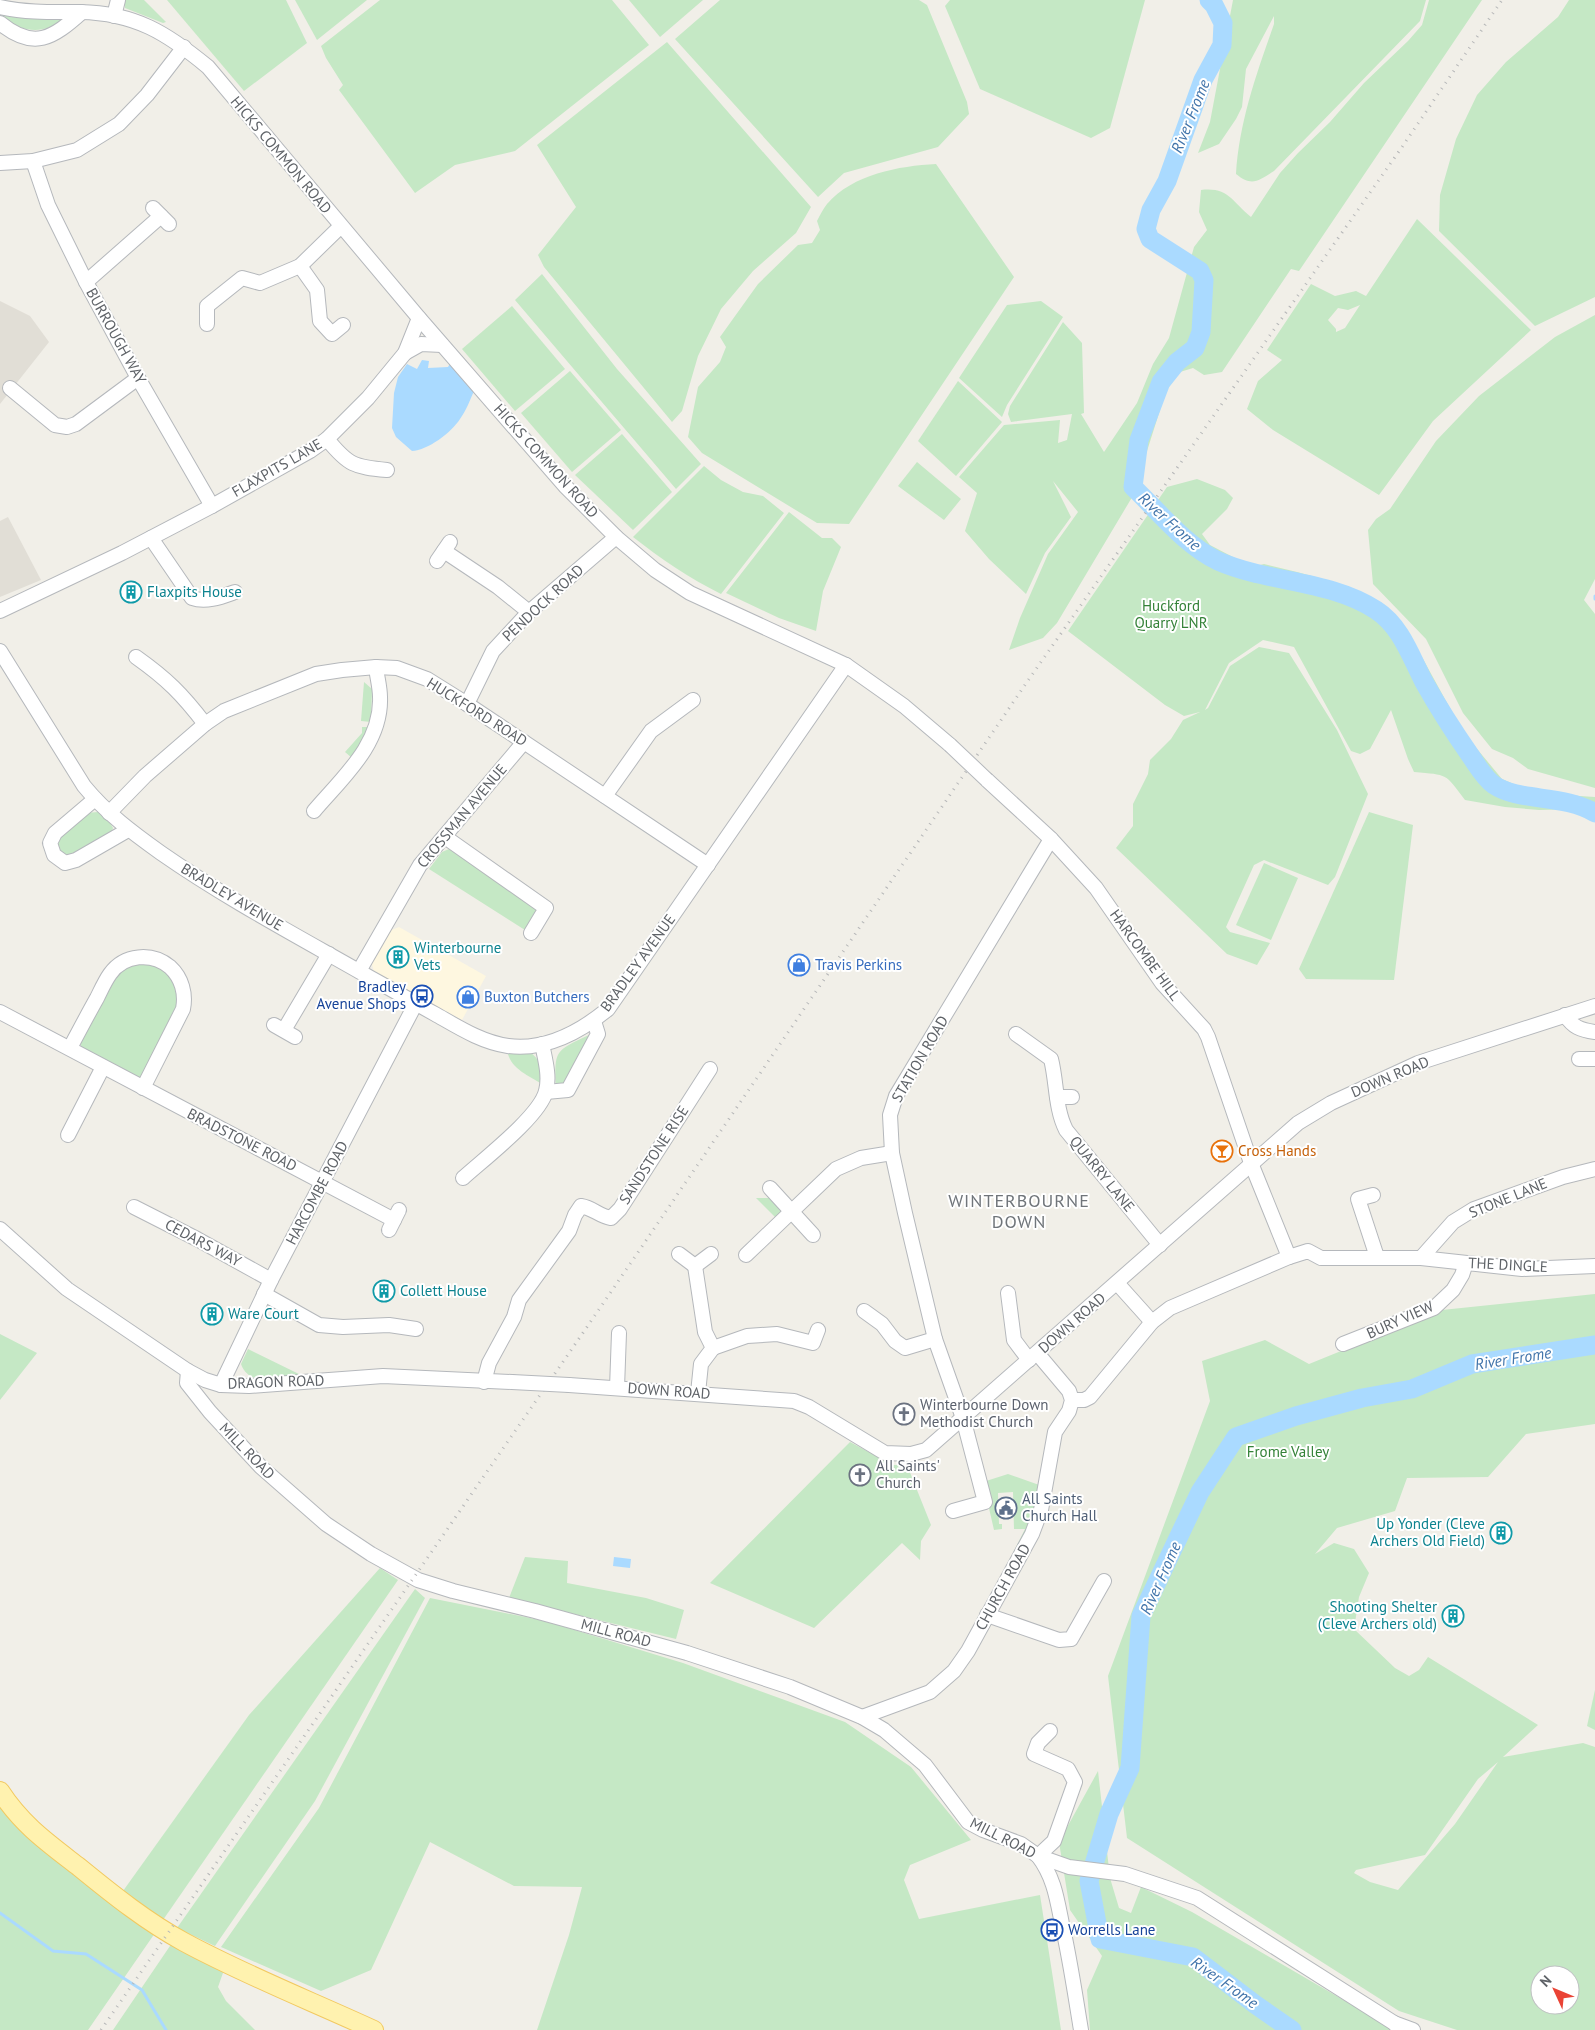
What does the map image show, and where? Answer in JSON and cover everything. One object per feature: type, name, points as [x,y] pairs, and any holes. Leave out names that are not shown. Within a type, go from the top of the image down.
[{"type":"main road","points":[[0,1791],[14,1812],[35,1833],[147,1919],[184,1942],[374,2030]]},
{"type":"street","points":[[114,16],[118,0]]},
{"type":"street","name":"HICKS COMMON ROAD","points":[[0,6],[18,11],[52,6],[114,16],[147,25],[167,35],[184,47],[208,67],[340,227],[442,345],[565,486],[616,538],[655,570],[690,593],[846,665],[904,706],[950,745],[987,780]]},
{"type":"street","points":[[0,23],[20,36],[32,38],[50,37],[62,30],[82,12]]},
{"type":"street","points":[[0,163],[33,161],[77,150],[119,124],[147,95],[184,47]]},
{"type":"street","name":"BURROUGH WAY","points":[[33,161],[48,205],[86,282],[138,378],[212,506]]},
{"type":"street","points":[[86,282],[161,216]]},
{"type":"street","points":[[207,324],[207,306],[242,278],[260,283],[300,266],[340,227]]},
{"type":"street","points":[[300,266],[316,290],[320,321],[332,334],[342,325]]},
{"type":"street","name":"FLAXPITS LANE","points":[[0,611],[151,538],[310,451],[327,439],[363,403],[405,353],[419,318]]},
{"type":"street","name":"FLAXPITS LANE","points":[[405,353],[421,344],[442,345]]},
{"type":"street","points":[[10,388],[55,424],[67,427],[76,424],[138,378]]},
{"type":"street","points":[[327,439],[351,464],[361,468],[387,470]]},
{"type":"street","points":[[151,538],[192,598],[199,600],[215,599],[235,592]]},
{"type":"street","name":"PENDOCK ROAD","points":[[466,704],[493,651],[529,612],[616,538]]},
{"type":"street","points":[[444,551],[498,587],[529,612]]},
{"type":"street","name":"BRADLEY AVENUE","points":[[0,651],[84,786],[128,830],[196,878],[416,1004],[476,1037],[508,1046],[542,1044],[570,1036],[594,1021],[608,1009],[846,665]]},
{"type":"street","points":[[139,664],[164,677],[182,694],[205,724]]},
{"type":"street","points":[[314,811],[372,740],[380,698],[376,667]]},
{"type":"street","name":"HUCKFORD ROAD","points":[[109,813],[145,776],[205,724],[224,711],[316,674],[376,667],[397,668],[427,679],[708,865]]},
{"type":"street","points":[[605,796],[651,732],[685,713],[693,700]]},
{"type":"street","name":"CROSSMAN AVENUE","points":[[359,971],[420,865],[524,742]]},
{"type":"street","name":"HARCOMBE HILL","points":[[987,780],[1051,839],[1096,888],[1162,983],[1204,1029],[1251,1163]]},
{"type":"street","points":[[95,799],[55,833],[50,843],[54,855],[65,863],[76,860],[128,830]]},
{"type":"street","points":[[444,837],[546,908],[531,933]]},
{"type":"street","name":"STATION ROAD","points":[[952,1511],[985,1502],[963,1418],[935,1339],[892,1153],[890,1115],[896,1096],[1051,839]]},
{"type":"street","points":[[284,1030],[329,954]]},
{"type":"street","points":[[70,1048],[110,973],[133,958],[148,956],[162,961],[172,969],[181,982],[186,996],[183,1009],[143,1088]]},
{"type":"street","name":"HARCOMBE ROAD","points":[[221,1385],[271,1280],[416,1004]]},
{"type":"street","name":"DOWN ROAD","points":[[512,1382],[698,1393],[794,1401],[809,1407],[885,1453],[899,1455],[926,1450],[1298,1123],[1331,1103],[1418,1063],[1595,1006]]},
{"type":"street","name":"BRADSTONE ROAD","points":[[0,1012],[394,1220]]},
{"type":"street","points":[[1565,1015],[1572,1025],[1582,1030],[1595,1032]]},
{"type":"street","points":[[546,1092],[568,1090],[598,1034],[594,1021]]},
{"type":"street","name":"QUARRY LANE","points":[[1016,1034],[1051,1059],[1059,1118],[1066,1130],[1160,1245]]},
{"type":"street","points":[[463,1178],[530,1116],[546,1092],[547,1075],[542,1044]]},
{"type":"street","points":[[1580,1059],[1595,1059]]},
{"type":"street","points":[[68,1135],[103,1067]]},
{"type":"street","name":"SANDSTONE RISE","points":[[484,1382],[489,1363],[514,1317],[519,1300],[569,1230],[580,1206],[591,1208],[602,1216],[611,1218],[620,1209],[710,1069]]},
{"type":"street","points":[[1057,1097],[1072,1097]]},
{"type":"street","points":[[746,1255],[836,1169],[861,1158],[892,1153]]},
{"type":"street","points":[[1251,1163],[1289,1257]]},
{"type":"street","name":"STONE LANE","points":[[1421,1258],[1454,1222],[1474,1209],[1563,1177],[1595,1169]]},
{"type":"street","points":[[770,1188],[813,1235]]},
{"type":"street","points":[[1373,1195],[1358,1199],[1377,1257]]},
{"type":"street","name":"CEDARS WAY","points":[[134,1207],[271,1280]]},
{"type":"street","name":"DRAGON ROAD","points":[[0,1229],[67,1289],[188,1371],[205,1380],[221,1385],[249,1386],[383,1376],[512,1382]]},
{"type":"street","points":[[1008,1293],[1014,1340],[1069,1391],[1072,1400],[1084,1400],[1090,1397],[1152,1322],[1170,1308],[1289,1257],[1308,1251],[1321,1258],[1421,1258]]},
{"type":"street","points":[[679,1254],[695,1266],[705,1332],[713,1348]]},
{"type":"street","points":[[695,1266],[711,1254]]},
{"type":"street","name":"THE DINGLE","points":[[1421,1258],[1522,1269],[1595,1266]]},
{"type":"street","name":"BURY VIEW","points":[[1343,1344],[1434,1308],[1453,1290],[1462,1276],[1466,1263]]},
{"type":"street","points":[[1117,1283],[1152,1322]]},
{"type":"street","points":[[264,1294],[319,1325],[343,1327],[390,1325],[416,1329]]},
{"type":"street","points":[[864,1310],[879,1329],[905,1348],[935,1339]]},
{"type":"street","points":[[698,1393],[700,1364],[713,1348],[747,1336],[777,1334],[813,1343],[818,1330]]},
{"type":"street","points":[[617,1388],[619,1333]]},
{"type":"street","name":"MILL ROAD","points":[[188,1371],[187,1383],[210,1412],[261,1467],[326,1524],[371,1554],[418,1580],[687,1653],[790,1687],[862,1717],[884,1730],[925,1765],[968,1822],[983,1830],[1021,1844],[1038,1856],[1069,1867],[1125,1874],[1197,1898],[1397,2027],[1413,2030]]},
{"type":"street","name":"CHURCH ROAD","points":[[862,1717],[930,1692],[954,1671],[968,1651],[1032,1534],[1041,1510],[1055,1432],[1069,1411],[1072,1400]]},
{"type":"street","points":[[987,1614],[1059,1640],[1071,1639],[1104,1581]]},
{"type":"street","points":[[1050,1731],[1038,1743],[1034,1754],[1068,1770],[1075,1782],[1054,1841],[1038,1856],[1047,1868],[1054,1884],[1070,1960],[1080,2030]]},
{"type":"shaded area","points":[[0,301],[30,316],[49,342],[0,404]]},
{"type":"shaded area","points":[[8,517],[41,580],[0,597],[0,521]]},
{"type":"shaded area","points":[[399,927],[486,976],[462,1020],[374,972],[371,961],[389,931]]},
{"type":"green space","points":[[124,0],[144,0],[166,22],[163,23],[125,8]]},
{"type":"green space","points":[[167,0],[286,0],[307,43],[244,91]]},
{"type":"green space","points":[[295,0],[367,0],[317,40]]},
{"type":"green space","points":[[380,0],[612,0],[649,45],[515,151],[455,165],[415,193],[339,90],[343,85],[326,58],[321,46]]},
{"type":"green space","points":[[629,0],[703,0],[660,37]]},
{"type":"green space","points":[[720,0],[919,0],[927,5],[967,102],[969,114],[938,147],[844,173],[818,197],[675,39]]},
{"type":"green space","points":[[950,0],[1145,0],[1110,128],[1091,138],[980,89],[945,6]]},
{"type":"green space","points":[[1233,0],[1426,0],[1420,21],[1274,171],[1259,180],[1251,181],[1236,174],[1238,155],[1245,116],[1261,60],[1274,24],[1274,16],[1246,69],[1242,107],[1236,119],[1219,144],[1198,153],[1210,122]]},
{"type":"green space","points":[[1429,0],[1482,0],[1299,271],[1291,269],[1222,372],[1204,375],[1193,368],[1180,372],[1166,391],[1141,470],[1141,484],[1057,623],[1043,638],[1009,650],[1020,618],[1048,554],[1078,512],[1053,481],[1071,517],[1045,553],[1026,594],[989,559],[965,531],[977,493],[959,477],[1004,425],[1060,420],[1058,443],[1067,440],[1072,414],[1011,422],[1008,414],[1010,406],[1063,322],[1082,343],[1084,413],[1081,414],[1104,452],[1137,403],[1153,364],[1169,338],[1194,247],[1207,230],[1199,212],[1201,190],[1224,193],[1251,217],[1280,173],[1330,122],[1364,83],[1422,25]]},
{"type":"green space","points":[[1569,0],[1595,0],[1595,297],[1535,326],[1439,231],[1440,195],[1456,139],[1477,95],[1506,62],[1558,17]]},
{"type":"green space","points":[[2,14],[63,17],[65,20],[48,28],[33,30],[10,23],[1,18]]},
{"type":"green space","points":[[667,42],[811,207],[796,233],[753,271],[721,309],[698,356],[682,411],[672,422],[544,267],[538,255],[576,207],[537,145]]},
{"type":"green space","points":[[936,164],[1014,277],[849,524],[817,523],[702,453],[688,437],[698,387],[720,362],[726,347],[720,337],[758,284],[798,245],[812,243],[820,230],[817,221],[827,204],[850,185],[863,179],[892,170]]},
{"type":"green space","points":[[1417,219],[1531,330],[1433,421],[1379,495],[1273,430],[1247,409],[1258,381],[1282,360],[1267,350],[1311,284],[1335,296],[1356,291],[1366,296]],"holes":[[[1360,305],[1345,328],[1336,332],[1336,329],[1328,320],[1338,308],[1348,310]]]},
{"type":"green space","points":[[542,274],[617,369],[701,464],[676,489],[515,300]]},
{"type":"green space","points":[[1041,301],[1063,317],[1007,405],[1002,417],[959,378],[1007,305]]},
{"type":"green space","points":[[512,306],[565,369],[515,411],[462,349]]},
{"type":"green space","points":[[1595,315],[1595,579],[1584,600],[1595,614],[1595,788],[1528,769],[1513,758],[1492,749],[1463,713],[1426,639],[1373,584],[1368,530],[1376,519],[1390,509],[1436,441],[1479,396],[1555,337]]},
{"type":"green space","points":[[570,371],[621,430],[572,472],[521,413]]},
{"type":"green space","points":[[958,381],[1002,422],[956,476],[918,441]]},
{"type":"green space","points":[[622,434],[672,492],[633,530],[575,475]]},
{"type":"green space","points":[[917,462],[961,499],[944,520],[898,486]]},
{"type":"green space","points":[[704,466],[721,480],[743,492],[763,496],[784,513],[721,594],[676,568],[633,537]]},
{"type":"green space","name":"Huckford Quarry LNR","points":[[1197,479],[1225,490],[1233,498],[1227,509],[1202,534],[1210,545],[1252,567],[1264,564],[1334,582],[1381,603],[1400,622],[1423,659],[1463,732],[1502,779],[1535,793],[1595,797],[1595,818],[1577,809],[1539,810],[1505,807],[1465,800],[1445,777],[1414,772],[1391,710],[1370,749],[1360,754],[1351,751],[1294,647],[1263,640],[1229,663],[1205,710],[1208,708],[1230,666],[1259,647],[1289,653],[1337,730],[1368,794],[1335,877],[1328,885],[1264,860],[1254,865],[1226,927],[1230,932],[1270,943],[1257,965],[1227,954],[1116,848],[1133,826],[1133,804],[1148,774],[1150,760],[1171,739],[1183,720],[1200,712],[1184,716],[1165,705],[1068,631],[1167,487]]},
{"type":"green space","points":[[789,512],[822,538],[832,538],[841,547],[823,591],[816,631],[779,618],[726,593]]},
{"type":"green space","points":[[364,682],[372,689],[371,722],[361,721]]},
{"type":"green space","points":[[362,727],[370,727],[352,758],[345,752],[362,733]]},
{"type":"green space","points":[[98,812],[109,821],[113,828],[111,834],[66,858],[58,852],[55,843],[59,836],[86,813]]},
{"type":"green space","points":[[1369,812],[1413,825],[1394,980],[1306,979],[1299,969]]},
{"type":"green space","points":[[449,849],[455,850],[534,905],[537,911],[525,930],[429,869],[442,852]]},
{"type":"green space","points":[[1264,863],[1298,878],[1271,940],[1236,925]]},
{"type":"green space","points":[[147,961],[168,972],[176,984],[178,1007],[145,1074],[140,1078],[132,1077],[82,1051],[80,1040],[114,976],[135,963]]},
{"type":"green space","points":[[592,1035],[569,1083],[556,1088],[556,1066],[559,1053],[569,1045]]},
{"type":"green space","points":[[530,1052],[539,1062],[542,1084],[517,1068],[508,1054]]},
{"type":"green space","points":[[756,1198],[769,1198],[780,1209],[781,1215],[777,1219]]},
{"type":"green space","name":"Frome Valley","points":[[1595,1294],[1595,1424],[1526,1434],[1488,1477],[1407,1478],[1395,1511],[1337,1528],[1315,1554],[1334,1543],[1354,1549],[1369,1573],[1359,1597],[1354,1629],[1395,1668],[1409,1676],[1419,1670],[1428,1657],[1538,1725],[1503,1757],[1583,1743],[1595,1747],[1595,2030],[1457,2030],[1399,2011],[1127,1838],[1108,1676],[1210,1401],[1202,1361],[1265,1340],[1309,1364],[1442,1310]],"holes":[[[1498,1762],[1455,1824],[1398,1890],[1370,1882],[1354,1873],[1356,1870],[1425,1855],[1478,1779]]]},
{"type":"green space","points":[[0,1334],[37,1353],[0,1400]]},
{"type":"green space","points":[[248,1349],[301,1375],[267,1380],[251,1377],[245,1372],[241,1364]]},
{"type":"green space","points":[[850,1442],[893,1465],[907,1465],[931,1525],[921,1541],[920,1560],[902,1543],[814,1628],[710,1583]]},
{"type":"green space","points":[[1008,1474],[1042,1486],[1042,1492],[1015,1557],[1010,1559],[1025,1529],[1014,1529],[1013,1492],[998,1493],[999,1524],[1002,1524],[1002,1529],[994,1530],[983,1482]]},
{"type":"green space","points":[[525,1557],[568,1561],[567,1583],[646,1598],[684,1610],[676,1639],[509,1598]]},
{"type":"green space","points":[[380,1568],[398,1580],[163,1920],[123,1891],[249,1715]]},
{"type":"green space","points":[[415,1589],[425,1598],[315,1801],[215,1946],[177,1928]]},
{"type":"green space","points":[[430,1598],[545,1621],[683,1663],[845,1722],[911,1767],[971,1840],[910,1865],[904,1880],[919,1919],[1040,1895],[1061,2030],[537,2030],[569,1935],[582,1887],[514,1886],[430,1842],[371,1970],[321,1991],[221,1947],[319,1808]]},
{"type":"green space","points":[[1595,1690],[1595,1730],[1587,1726]]},
{"type":"green space","points":[[1098,1771],[1110,1878],[1119,1908],[1131,1913],[1141,1887],[1192,1912],[1395,2030],[1090,2030],[1087,1990],[1102,1956],[1070,1910],[1059,1842]]},
{"type":"green space","points":[[0,1807],[21,1831],[61,1865],[155,1933],[88,2030],[0,2030]]},
{"type":"green space","points":[[172,1943],[224,1970],[218,1987],[226,2001],[255,2030],[113,2030]]},
{"type":"water","points":[[422,360],[429,361],[428,368],[448,367],[451,362],[474,391],[464,413],[451,430],[425,448],[412,451],[396,437],[392,428],[394,393],[398,377],[407,364],[417,369]]},
{"type":"water","points":[[614,1557],[631,1559],[630,1568],[613,1566]]},
{"type":"waterway","name":"River Frome","points":[[1209,0],[1214,5],[1223,23],[1222,45],[1203,80],[1167,181],[1151,210],[1146,229],[1150,239],[1200,271],[1204,280],[1201,332],[1195,348],[1177,362],[1161,382],[1139,440],[1133,487],[1183,537],[1218,561],[1257,574],[1339,593],[1358,600],[1376,610],[1399,633],[1440,710],[1490,782],[1516,794],[1570,803],[1595,813]]},
{"type":"waterway","name":"River Frome","points":[[1292,2030],[1193,1957],[1100,1939],[1089,1881],[1109,1814],[1130,1768],[1141,1616],[1200,1492],[1236,1437],[1296,1416],[1362,1398],[1412,1389],[1472,1364],[1595,1345]]},
{"type":"waterway","points":[[0,1913],[53,1951],[86,1954],[142,1990],[166,2030]]},
{"type":"railway","points":[[101,2030],[587,1327],[1027,682],[1402,147],[1502,0]]},
{"type":"place","name":"Flaxpits House","points":[[131,592]]},
{"type":"place","name":"Winterbourne Vets","points":[[398,957]]},
{"type":"place","name":"Travis Perkins","points":[[799,965]]},
{"type":"place","name":"Bradley Avenue Shops","points":[[422,996]]},
{"type":"place","name":"Buxton Butchers","points":[[468,997]]},
{"type":"place","name":"Cross Hands","points":[[1222,1151]]},
{"type":"place","name":"Collett House","points":[[384,1291]]},
{"type":"place","name":"Ware Court","points":[[212,1314]]},
{"type":"place","name":"Winterbourne Down Methodist Church","points":[[904,1414]]},
{"type":"place","name":"All Saints' Church","points":[[860,1475]]},
{"type":"place","name":"All Saints Church Hall","points":[[1006,1508]]},
{"type":"place","name":"Up Yonder (Cleve Archers Old Field)","points":[[1501,1533]]},
{"type":"place","name":"Shooting Shelter (Cleve Archers old)","points":[[1453,1616]]},
{"type":"place","name":"Worrells Lane","points":[[1052,1930]]},
{"type":"district","name":"WINTERBOURNE DOWN","points":[[1019,1211]]}]
